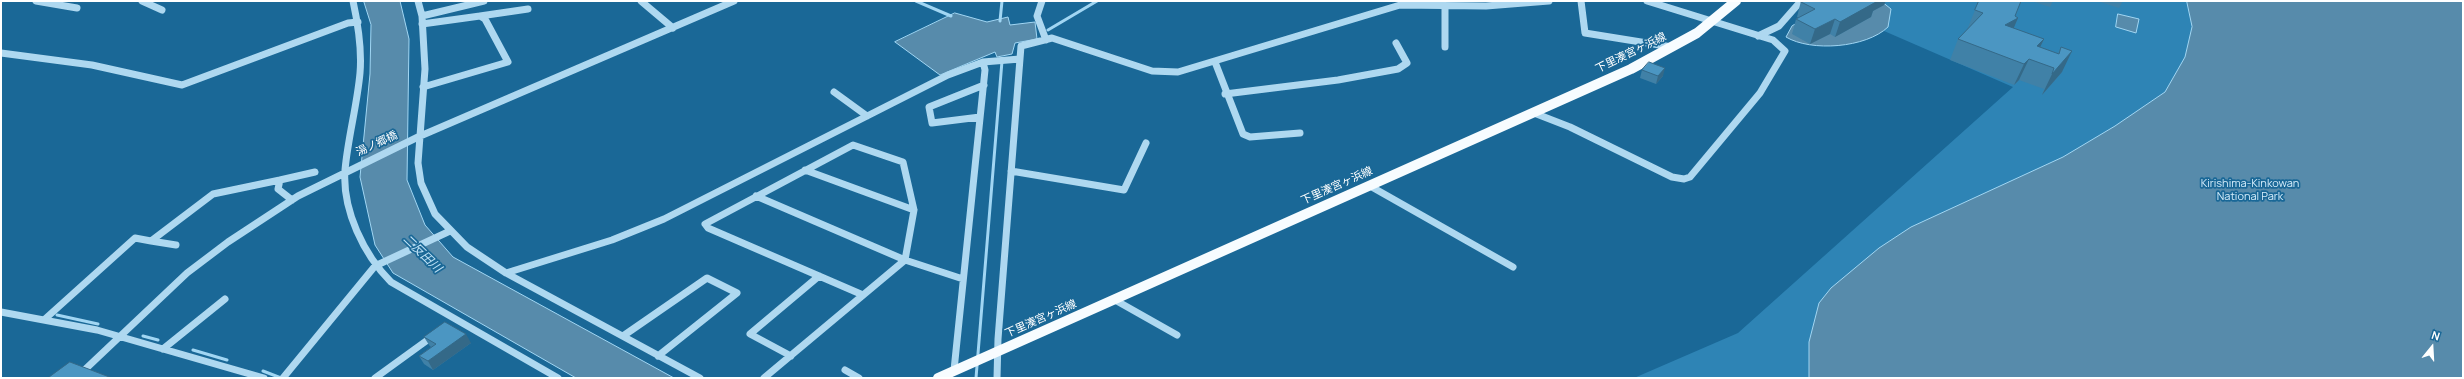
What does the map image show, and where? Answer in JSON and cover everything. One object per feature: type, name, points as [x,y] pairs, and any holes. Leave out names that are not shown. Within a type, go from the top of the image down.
[{"type":"main road","name":"下里湊宮ヶ浜線","points":[[938,378],[1631,69],[1673,47],[1712,21],[1736,1]]},
{"type":"street","points":[[36,1],[77,8]]},
{"type":"street","points":[[142,1],[162,10]]},
{"type":"street","points":[[353,1],[358,22],[360,72],[345,171],[347,198],[354,224],[375,266],[391,282],[453,321],[558,378]]},
{"type":"street","points":[[418,1],[422,16],[425,69],[418,137],[418,164],[421,183],[435,214],[467,247],[506,273],[700,378]]},
{"type":"street","points":[[642,1],[673,28]]},
{"type":"street","name":"湯ノ郷橋","points":[[76,378],[187,274],[234,238],[292,200],[345,171],[418,137],[734,1]]},
{"type":"street","points":[[1042,1],[1038,7],[1036,18],[1046,40]]},
{"type":"street","points":[[997,378],[1018,59],[1021,46],[1052,38],[1101,56],[1165,73],[1178,72],[1215,62],[1305,32],[1400,5],[1424,2],[1445,6],[1485,6],[1549,1]]},
{"type":"street","points":[[1580,1],[1585,33],[1673,47]]},
{"type":"street","points":[[1534,113],[1606,144],[1672,178],[1689,178],[1727,134],[1767,83],[1786,54],[1779,44],[1647,1]]},
{"type":"street","points":[[1758,36],[1772,32],[1788,18],[1801,1]]},
{"type":"street","points":[[422,16],[476,2],[484,2]]},
{"type":"street","points":[[1445,6],[1445,47]]},
{"type":"street","points":[[422,24],[528,9]]},
{"type":"street","points":[[423,87],[508,62],[485,19],[480,16]]},
{"type":"street","points":[[1,53],[92,65],[182,85],[348,23],[358,22]]},
{"type":"street","points":[[1225,94],[1338,80],[1398,69],[1407,63],[1396,43]]},
{"type":"street","points":[[506,273],[612,240],[664,219],[948,75],[982,62],[1018,59]]},
{"type":"street","points":[[954,370],[984,85],[985,70],[982,62]]},
{"type":"street","points":[[1215,62],[1225,94],[1243,134],[1250,137],[1300,133]]},
{"type":"street","points":[[980,116],[932,123],[929,107],[984,85]]},
{"type":"street","points":[[834,92],[867,116]]},
{"type":"street","points":[[1011,171],[1124,190],[1146,143]]},
{"type":"street","points":[[764,378],[905,260],[914,210],[903,162],[853,145],[705,224],[708,228],[863,295]]},
{"type":"street","points":[[805,170],[914,210]]},
{"type":"street","points":[[151,241],[213,194],[314,172]]},
{"type":"street","points":[[280,180],[278,189],[292,200]]},
{"type":"street","points":[[1370,186],[1513,267]]},
{"type":"street","points":[[756,196],[905,260],[963,279]]},
{"type":"street","points":[[285,376],[375,266],[450,231]]},
{"type":"street","points":[[46,318],[134,238],[176,245]]},
{"type":"street","points":[[791,356],[750,334],[819,276]]},
{"type":"street","points":[[623,336],[707,278],[737,293],[658,356]]},
{"type":"street","points":[[163,349],[225,298]]},
{"type":"street","points":[[1115,300],[1177,335]]},
{"type":"street","points":[[1,312],[46,318],[264,378]]},
{"type":"street","points":[[375,378],[438,333]]},
{"type":"street","points":[[845,370],[858,378]]},
{"type":"green space","name":"Kirishima-Kinkowan National Park","points":[[1815,1],[2463,1],[2463,378],[1634,378],[1738,333],[2013,87]]},
{"type":"water","name":"二反田川","points":[[364,1],[400,1],[409,39],[407,180],[425,225],[453,257],[674,378],[576,378],[393,273],[375,245],[360,177],[370,74],[371,25]]},
{"type":"water","points":[[1840,1],[1881,1],[1891,9],[1888,27],[1866,40],[1838,46],[1809,45],[1786,37],[1792,26]]},
{"type":"water","name":"Kirishima-Kinkowan National Park","points":[[2187,1],[2463,1],[2463,378],[1809,378],[1809,342],[1819,303],[1831,288],[1879,248],[1911,227],[2063,157],[2115,126],[2165,92],[2185,57],[2192,27]]},
{"type":"water","points":[[955,13],[987,22],[1008,17],[1010,25],[1035,22],[1037,39],[1015,43],[1012,54],[997,57],[995,52],[940,75],[895,42]]},
{"type":"water","points":[[2118,14],[2139,19],[2136,33],[2116,27]]},
{"type":"building","points":[[1979,1],[2021,1],[2015,16],[2018,18],[2005,25],[2044,39],[2037,46],[2059,54],[2061,47],[2072,51],[2052,74],[2054,68],[2029,59],[2024,64],[1958,39],[1983,13],[1975,10]]},
{"type":"building","points":[[1801,2],[1876,2],[1840,22],[1835,19],[1815,29],[1796,19],[1815,9]]},
{"type":"building","points":[[1649,62],[1665,68],[1658,76],[1642,70]]},
{"type":"building","points":[[445,322],[466,334],[428,361],[419,356],[436,344],[424,337]]},
{"type":"building","points":[[70,362],[112,378],[48,378]]},
{"type":"waterway","points":[[916,1],[951,16]]},
{"type":"waterway","points":[[1000,21],[1002,1]]},
{"type":"waterway","points":[[1048,30],[1097,1]]},
{"type":"waterway","points":[[976,378],[1002,61]]},
{"type":"waterway","points":[[57,315],[98,324]]},
{"type":"waterway","points":[[143,336],[158,340]]},
{"type":"waterway","points":[[193,350],[227,360]]},
{"type":"waterway","points":[[263,371],[281,378]]}]
